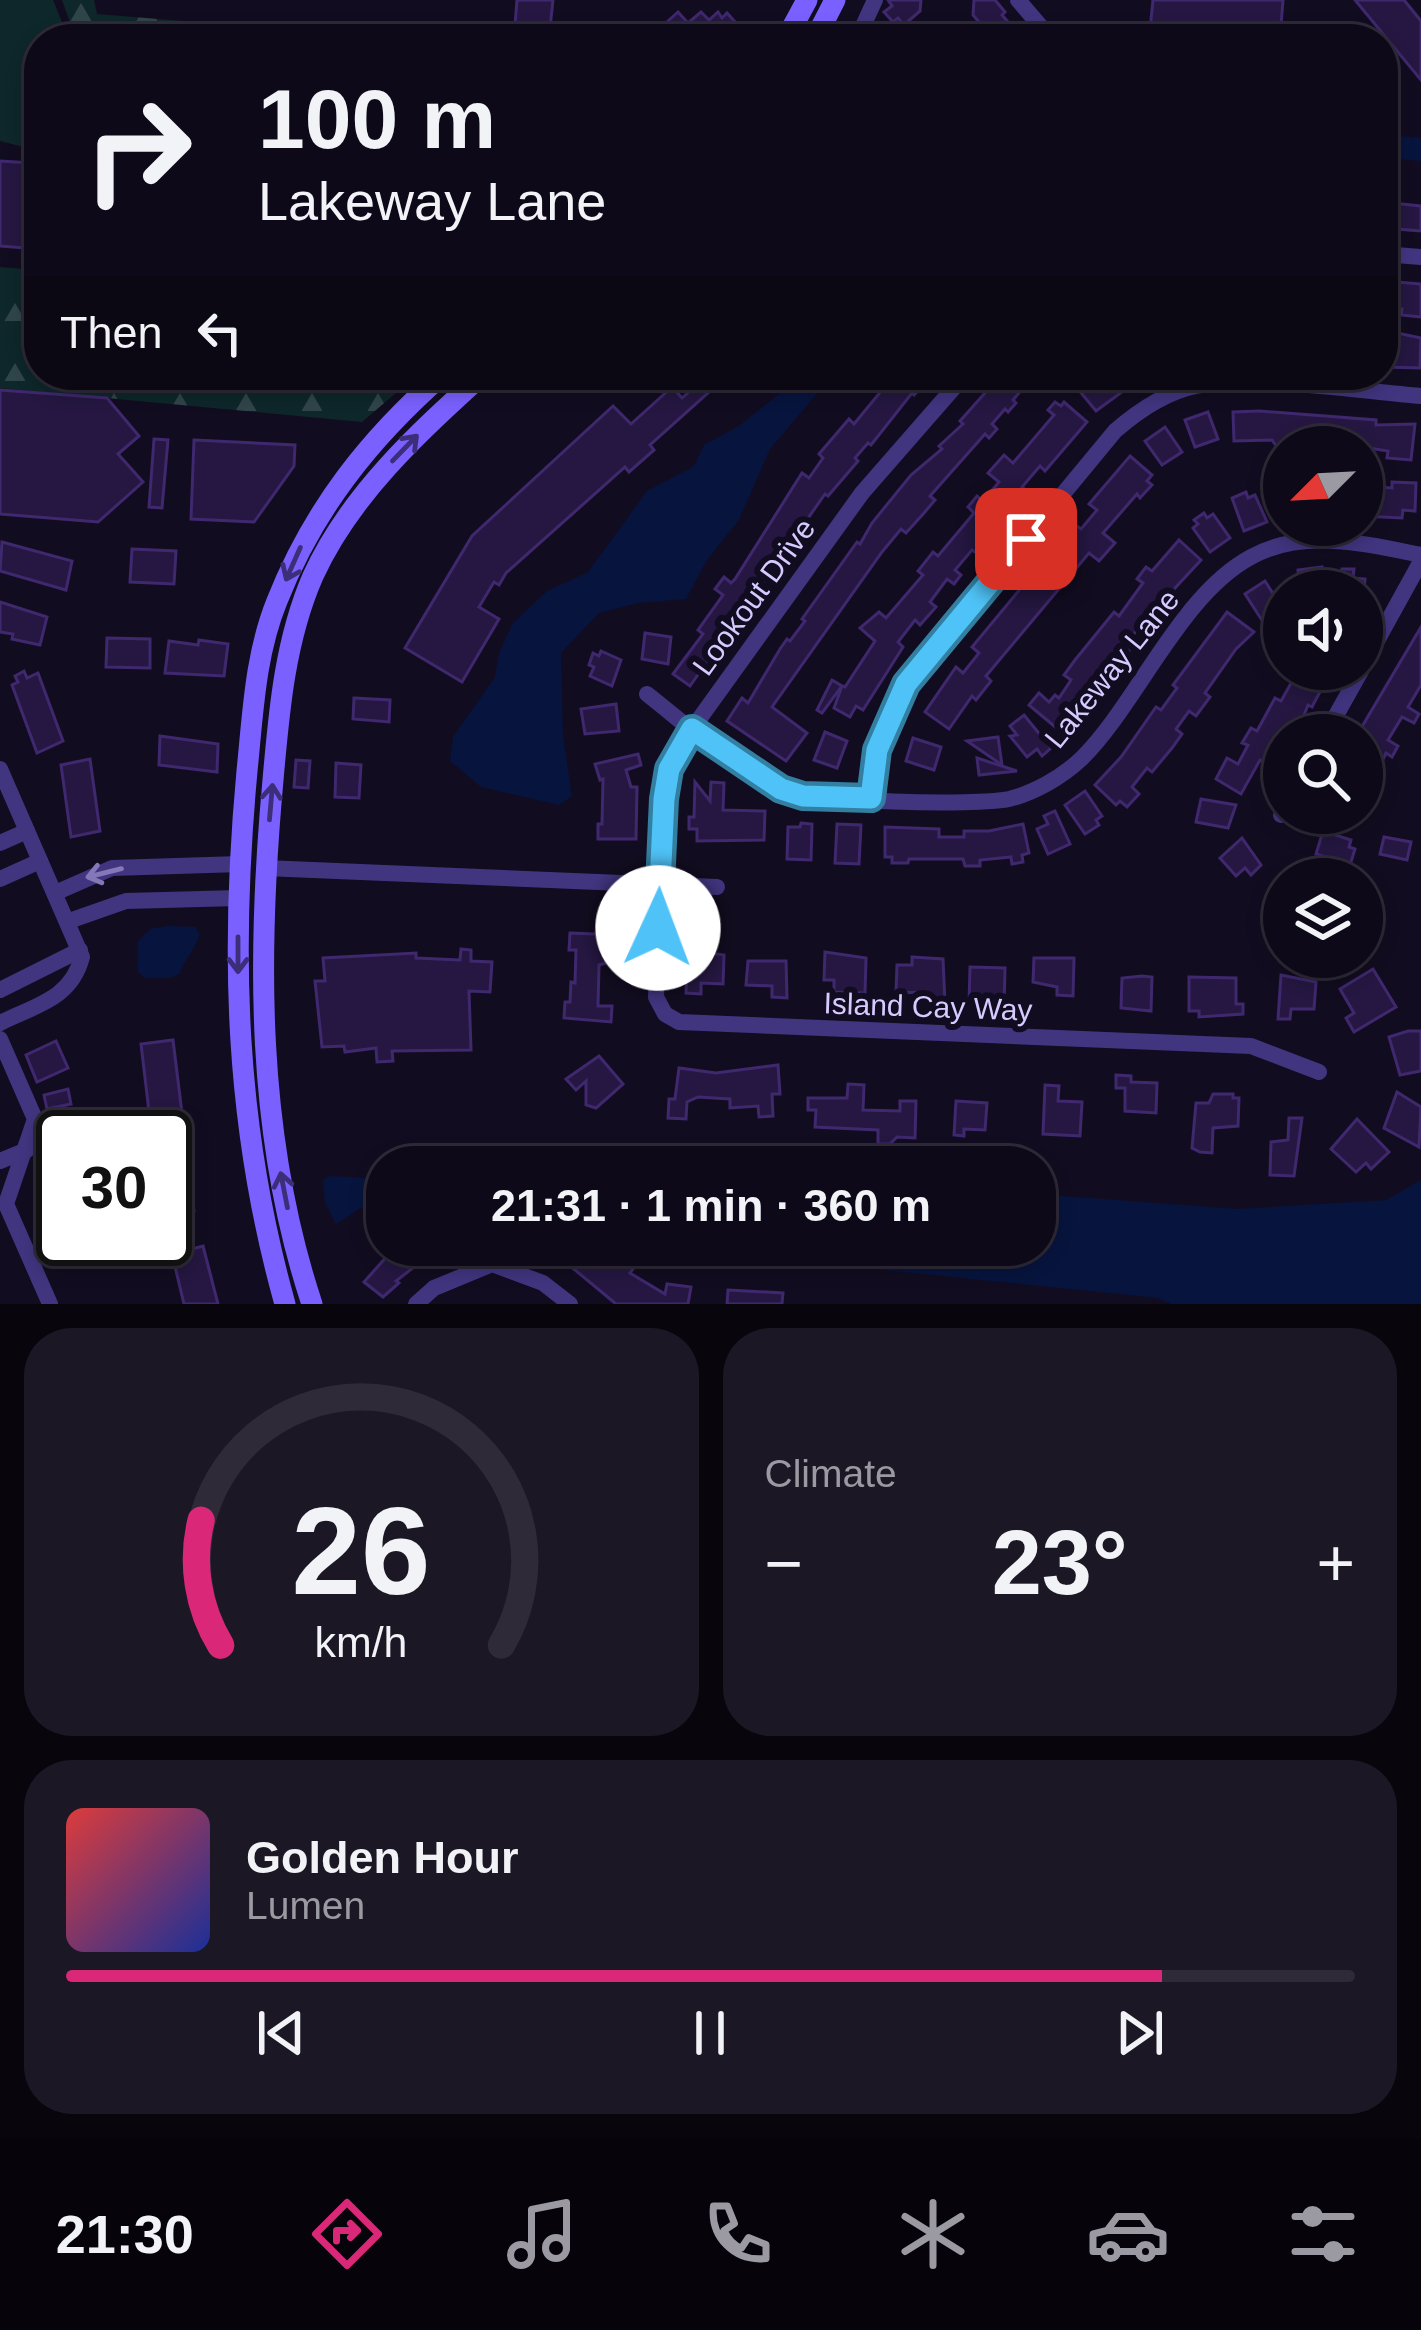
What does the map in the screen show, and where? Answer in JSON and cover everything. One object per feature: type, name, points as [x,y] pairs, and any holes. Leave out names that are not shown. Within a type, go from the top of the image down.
[{"type":"main road","points":[[285,1304],[250,1159],[238,1006],[238,898],[261,648],[300,548],[329,495],[425,390]]},
{"type":"main road","points":[[311,1304],[273,1133],[262,968],[265,868],[278,720],[290,647],[314,574],[343,520],[384,470],[467,390]]},
{"type":"street","points":[[1018,0],[1039,24]]},
{"type":"street","name":"Lookout Drive","points":[[660,883],[669,769],[692,729],[862,493],[952,390]]},
{"type":"street","points":[[871,798],[877,750],[906,684],[1115,431],[1134,414],[1184,390]]},
{"type":"street","points":[[1343,390],[1421,396]]},
{"type":"street","name":"Lakeway Lane","points":[[647,694],[781,789],[803,796],[1010,799],[1047,784],[1081,759],[1198,604],[1249,557],[1287,542],[1350,541],[1421,558]]},
{"type":"street","points":[[1383,629],[1421,558]]},
{"type":"street","points":[[0,769],[82,957],[76,980],[62,993],[0,1023]]},
{"type":"street","points":[[0,843],[27,831]]},
{"type":"street","points":[[0,880],[40,861]]},
{"type":"street","points":[[55,893],[112,868],[241,865]]},
{"type":"street","points":[[265,868],[717,887]]},
{"type":"street","name":"Island Cay Way","points":[[660,883],[656,997],[665,1014],[680,1022],[1251,1046],[1319,1072]]},
{"type":"street","points":[[70,921],[126,901],[238,898]]},
{"type":"street","points":[[0,990],[80,950]]},
{"type":"street","points":[[0,1040],[35,1120],[6,1204],[50,1304]]},
{"type":"street","points":[[0,1161],[27,1150]]},
{"type":"street","points":[[416,1304],[434,1288],[492,1264],[543,1283],[570,1304]]},
{"type":"green space","points":[[0,0],[53,0],[63,24],[24,24],[24,147],[0,141]]},
{"type":"green space","points":[[62,0],[94,0],[97,14],[220,24],[71,24]]},
{"type":"green space","points":[[0,267],[24,269],[24,390],[399,390],[362,422],[0,388]]},
{"type":"water","points":[[1398,136],[1421,138],[1421,161],[1398,159]]},
{"type":"water","points":[[783,390],[820,390],[770,449],[739,520],[707,560],[686,599],[638,603],[599,613],[561,653],[563,735],[572,796],[559,805],[481,787],[450,761],[453,737],[495,677],[499,653],[513,623],[547,591],[588,572],[647,491],[694,466],[704,445],[739,426]]},
{"type":"water","points":[[195,927],[200,934],[179,974],[145,978],[138,972],[137,942],[150,929]]},
{"type":"water","points":[[330,1176],[366,1178],[366,1205],[336,1224],[325,1202],[323,1180]]},
{"type":"water","points":[[1421,1180],[1421,1304],[1171,1304],[1158,1298],[844,1266],[1056,1266],[1056,1196],[1238,1209],[1386,1200]]},
{"type":"building","points":[[517,0],[553,0],[550,24],[515,24]]},
{"type":"building","points":[[888,0],[921,0],[920,11],[905,24],[898,18],[893,22],[884,12],[892,6]]},
{"type":"building","points":[[974,0],[995,0],[1008,22],[981,24],[973,15]]},
{"type":"building","points":[[1153,0],[1283,0],[1281,24],[1151,24]]},
{"type":"building","points":[[1355,0],[1404,0],[1421,21],[1421,80],[1398,52],[1398,24],[1375,24]]},
{"type":"building","points":[[678,12],[688,23],[701,12],[709,20],[718,12],[722,18],[727,13],[737,24],[665,24]]},
{"type":"building","points":[[0,161],[24,163],[24,248],[0,246]]},
{"type":"building","points":[[1398,204],[1421,206],[1421,231],[1398,229]]},
{"type":"building","points":[[1398,282],[1421,284],[1421,317],[1401,315],[1398,309]]},
{"type":"building","points":[[1398,333],[1421,338],[1420,368],[1398,367]]},
{"type":"building","points":[[0,390],[107,398],[139,436],[118,454],[143,482],[98,522],[0,514]]},
{"type":"building","points":[[669,390],[682,398],[691,390],[711,390],[650,445],[654,450],[629,472],[625,467],[506,573],[499,585],[494,582],[479,607],[499,619],[462,682],[405,648],[472,536],[613,406],[631,424]]},
{"type":"building","points":[[882,390],[918,390],[825,494],[690,686],[673,674],[703,634],[698,630],[723,595],[715,589],[724,577],[731,583],[735,579],[802,473],[809,478],[823,458],[819,454],[849,419],[854,424]]},
{"type":"building","points":[[988,390],[1021,390],[1013,400],[1016,403],[992,424],[997,429],[989,438],[985,434],[930,496],[935,500],[924,513],[906,533],[901,529],[882,552],[772,707],[807,733],[786,761],[727,721],[742,698],[748,703],[780,649],[805,621],[802,619],[857,542],[911,475],[942,449],[939,446],[963,424],[960,421]]},
{"type":"building","points":[[1079,390],[1125,390],[1096,411]]},
{"type":"building","points":[[1055,402],[1061,406],[1064,402],[1087,422],[1045,471],[1040,466],[1022,487],[1029,493],[978,554],[972,550],[955,570],[961,575],[954,584],[947,579],[930,602],[936,607],[920,625],[915,620],[898,642],[903,647],[863,710],[856,706],[850,717],[834,708],[842,686],[875,641],[860,628],[879,612],[886,618],[923,575],[918,571],[933,552],[938,556],[974,513],[968,507],[977,496],[983,501],[999,482],[988,473],[1004,455],[1013,463],[1054,415],[1048,410]]},
{"type":"building","points":[[1208,412],[1218,439],[1195,447],[1185,420]]},
{"type":"building","points":[[1233,412],[1415,424],[1411,460],[1387,458],[1383,426],[1263,426],[1263,440],[1234,441]]},
{"type":"building","points":[[1165,427],[1182,452],[1162,465],[1145,441]]},
{"type":"building","points":[[154,439],[168,440],[162,508],[149,507]]},
{"type":"building","points":[[194,440],[295,445],[294,466],[254,522],[191,519]]},
{"type":"building","points":[[1130,456],[1152,475],[1147,481],[1152,485],[1140,498],[1137,494],[1103,533],[1115,543],[1099,561],[1089,553],[986,676],[991,681],[976,700],[972,696],[949,729],[925,712],[956,667],[963,673],[979,653],[972,647],[1074,524],[1081,529],[1097,510],[1089,504]]},
{"type":"building","points":[[1392,482],[1416,483],[1415,511],[1403,510],[1402,518],[1383,517],[1383,487],[1392,488]]},
{"type":"building","points":[[1246,492],[1248,498],[1255,495],[1263,524],[1244,531],[1232,498]]},
{"type":"building","points":[[1204,513],[1207,518],[1213,514],[1230,538],[1210,552],[1193,528],[1198,524],[1194,520]]},
{"type":"building","points":[[1179,540],[1201,560],[1146,630],[1140,626],[1124,647],[1129,651],[1066,736],[1029,705],[1039,693],[1049,702],[1055,695],[1059,698],[1071,680],[1064,675],[1075,660],[1114,612],[1119,616],[1143,583],[1137,579],[1146,567],[1152,571]]},
{"type":"building","points":[[2,542],[72,561],[66,590],[0,571]]},
{"type":"building","points":[[132,549],[176,551],[174,584],[130,582]]},
{"type":"building","points":[[1263,582],[1263,622],[1245,594]]},
{"type":"building","points":[[0,602],[47,617],[40,645],[0,632]]},
{"type":"building","points":[[1227,612],[1254,632],[1205,693],[1210,697],[1196,716],[1189,711],[1176,729],[1182,734],[1172,748],[1132,787],[1139,794],[1127,807],[1120,801],[1116,805],[1095,785],[1156,707],[1161,710],[1177,688],[1173,685]]},
{"type":"building","points":[[1421,627],[1421,685],[1408,707],[1419,714],[1414,723],[1402,717],[1388,740],[1398,746],[1392,757],[1386,753],[1383,759],[1383,714],[1369,714]]},
{"type":"building","points":[[645,633],[671,637],[668,664],[642,659]]},
{"type":"building","points":[[107,638],[150,639],[150,668],[106,667]]},
{"type":"building","points":[[199,640],[228,644],[224,676],[165,673],[169,641],[198,645]]},
{"type":"building","points":[[601,651],[621,660],[612,686],[590,676],[593,653],[599,656]]},
{"type":"building","points":[[24,671],[27,678],[38,673],[63,741],[37,753],[12,685]]},
{"type":"building","points":[[832,680],[842,686],[822,713],[817,710]]},
{"type":"building","points":[[1287,690],[1321,690],[1304,714],[1266,714],[1275,698],[1281,701]]},
{"type":"building","points":[[354,698],[390,700],[389,722],[353,719]]},
{"type":"building","points":[[616,704],[619,731],[585,734],[581,709]]},
{"type":"building","points":[[1024,715],[1051,748],[1042,756],[1037,749],[1027,757],[1010,736],[1017,735],[1010,726]]},
{"type":"building","points":[[1263,720],[1263,762],[1241,794],[1216,779],[1227,758],[1238,764],[1248,745],[1242,743],[1251,728],[1257,731]]},
{"type":"building","points":[[825,732],[847,741],[837,768],[814,760]]},
{"type":"building","points":[[160,736],[218,744],[217,772],[159,765]]},
{"type":"building","points":[[998,737],[1002,765],[967,741]]},
{"type":"building","points":[[913,738],[941,747],[934,770],[906,761]]},
{"type":"building","points":[[638,754],[641,765],[626,770],[631,787],[637,787],[636,839],[598,839],[603,779],[595,764]]},
{"type":"building","points":[[977,758],[1017,771],[979,775]]},
{"type":"building","points":[[90,759],[100,831],[71,837],[61,765]]},
{"type":"building","points":[[296,760],[310,761],[308,788],[294,787]]},
{"type":"building","points":[[336,763],[361,765],[359,798],[335,797]]},
{"type":"building","points":[[695,782],[710,801],[711,782],[724,783],[723,810],[765,811],[764,840],[697,841],[697,829],[689,829]]},
{"type":"building","points":[[1085,791],[1102,816],[1096,820],[1099,825],[1085,834],[1065,805]]},
{"type":"building","points":[[1201,799],[1236,805],[1228,828],[1196,822]]},
{"type":"building","points":[[1055,811],[1070,844],[1048,854],[1037,829],[1048,824],[1044,816]]},
{"type":"building","points":[[812,824],[811,860],[787,859],[788,827]]},
{"type":"building","points":[[837,824],[861,825],[859,864],[835,863]]},
{"type":"building","points":[[1023,824],[1029,853],[1022,855],[1023,862],[1012,864],[1011,857],[965,866],[963,859],[892,863],[892,857],[885,857],[885,827],[939,829],[939,837],[964,837],[964,831]]},
{"type":"building","points":[[1322,834],[1351,840],[1349,847],[1355,849],[1352,858],[1316,854]]},
{"type":"building","points":[[1384,837],[1411,842],[1407,860],[1380,854]]},
{"type":"building","points":[[1242,838],[1261,865],[1251,875],[1245,868],[1236,876],[1220,858]]},
{"type":"building","points":[[570,933],[619,935],[618,948],[607,947],[606,963],[599,965],[598,1006],[612,1006],[611,1022],[564,1018],[571,982],[575,983],[576,950],[569,950]]},
{"type":"building","points":[[461,949],[471,950],[471,961],[492,962],[490,992],[469,991],[471,1050],[392,1051],[393,1061],[377,1062],[376,1048],[345,1052],[344,1046],[322,1047],[315,981],[325,981],[323,958],[416,953],[416,958],[460,960]]},
{"type":"building","points":[[688,950],[724,955],[723,984],[701,983],[701,994],[686,993]]},
{"type":"building","points":[[825,952],[866,958],[865,993],[834,992],[834,980],[824,980]]},
{"type":"building","points":[[912,957],[943,959],[945,1004],[926,1003],[926,993],[896,992],[897,965],[912,965]]},
{"type":"building","points":[[1034,958],[1074,958],[1073,996],[1057,995],[1057,987],[1033,982]]},
{"type":"building","points":[[748,961],[786,961],[787,998],[772,997],[772,986],[746,985]]},
{"type":"building","points":[[970,967],[1005,968],[1004,1008],[969,1003]]},
{"type":"building","points":[[1152,977],[1151,1011],[1121,1008],[1122,978]]},
{"type":"building","points":[[1189,977],[1236,978],[1236,1004],[1243,1004],[1243,1014],[1199,1017],[1199,1011],[1189,1011]]},
{"type":"building","points":[[1281,978],[1316,982],[1314,1009],[1291,1009],[1290,1019],[1278,1019]]},
{"type":"building","points":[[1358,978],[1378,978],[1396,1007],[1354,1032],[1346,1018],[1354,1013],[1340,989]]},
{"type":"building","points":[[1421,1031],[1421,1071],[1400,1075],[1389,1037]]},
{"type":"building","points":[[173,1040],[182,1110],[149,1110],[141,1044]]},
{"type":"building","points":[[56,1041],[68,1068],[37,1082],[26,1055]]},
{"type":"building","points":[[599,1056],[623,1084],[596,1108],[586,1105],[586,1081],[576,1090],[566,1079]]},
{"type":"building","points":[[778,1065],[780,1094],[772,1094],[773,1116],[759,1117],[758,1106],[730,1108],[730,1099],[698,1097],[687,1102],[686,1119],[668,1118],[679,1068],[716,1073]]},
{"type":"building","points":[[1116,1075],[1131,1076],[1131,1082],[1157,1083],[1156,1113],[1125,1111],[1125,1088],[1116,1088]]},
{"type":"building","points":[[848,1084],[864,1085],[863,1110],[900,1111],[900,1101],[916,1101],[915,1138],[897,1137],[890,1144],[878,1144],[878,1130],[815,1127],[816,1110],[808,1110],[808,1098],[847,1098]]},
{"type":"building","points":[[1045,1085],[1059,1086],[1058,1101],[1082,1102],[1080,1136],[1043,1134]]},
{"type":"building","points":[[68,1089],[71,1104],[47,1109],[44,1095]]},
{"type":"building","points":[[1397,1092],[1421,1107],[1419,1147],[1384,1128]]},
{"type":"building","points":[[1213,1094],[1239,1098],[1238,1126],[1213,1128],[1212,1153],[1200,1152],[1192,1148],[1196,1103],[1209,1103]]},
{"type":"building","points":[[956,1101],[987,1103],[985,1130],[964,1129],[964,1136],[954,1135]]},
{"type":"building","points":[[1289,1118],[1302,1118],[1294,1176],[1270,1175],[1271,1142],[1288,1140]]},
{"type":"building","points":[[1357,1119],[1389,1152],[1371,1169],[1366,1163],[1356,1172],[1331,1149]]},
{"type":"building","points":[[203,1246],[218,1304],[184,1304],[175,1266],[192,1266],[192,1249]]},
{"type":"building","points":[[378,1266],[415,1266],[383,1297],[364,1282]]},
{"type":"building","points":[[570,1266],[635,1266],[630,1273],[665,1294],[667,1284],[691,1287],[688,1304],[616,1304]]},
{"type":"building","points":[[728,1290],[783,1293],[782,1304],[727,1304]]},
{"type":"route","points":[[658,928],[669,769],[692,729],[781,789],[803,796],[871,798],[877,750],[906,684],[1026,539]]}]
